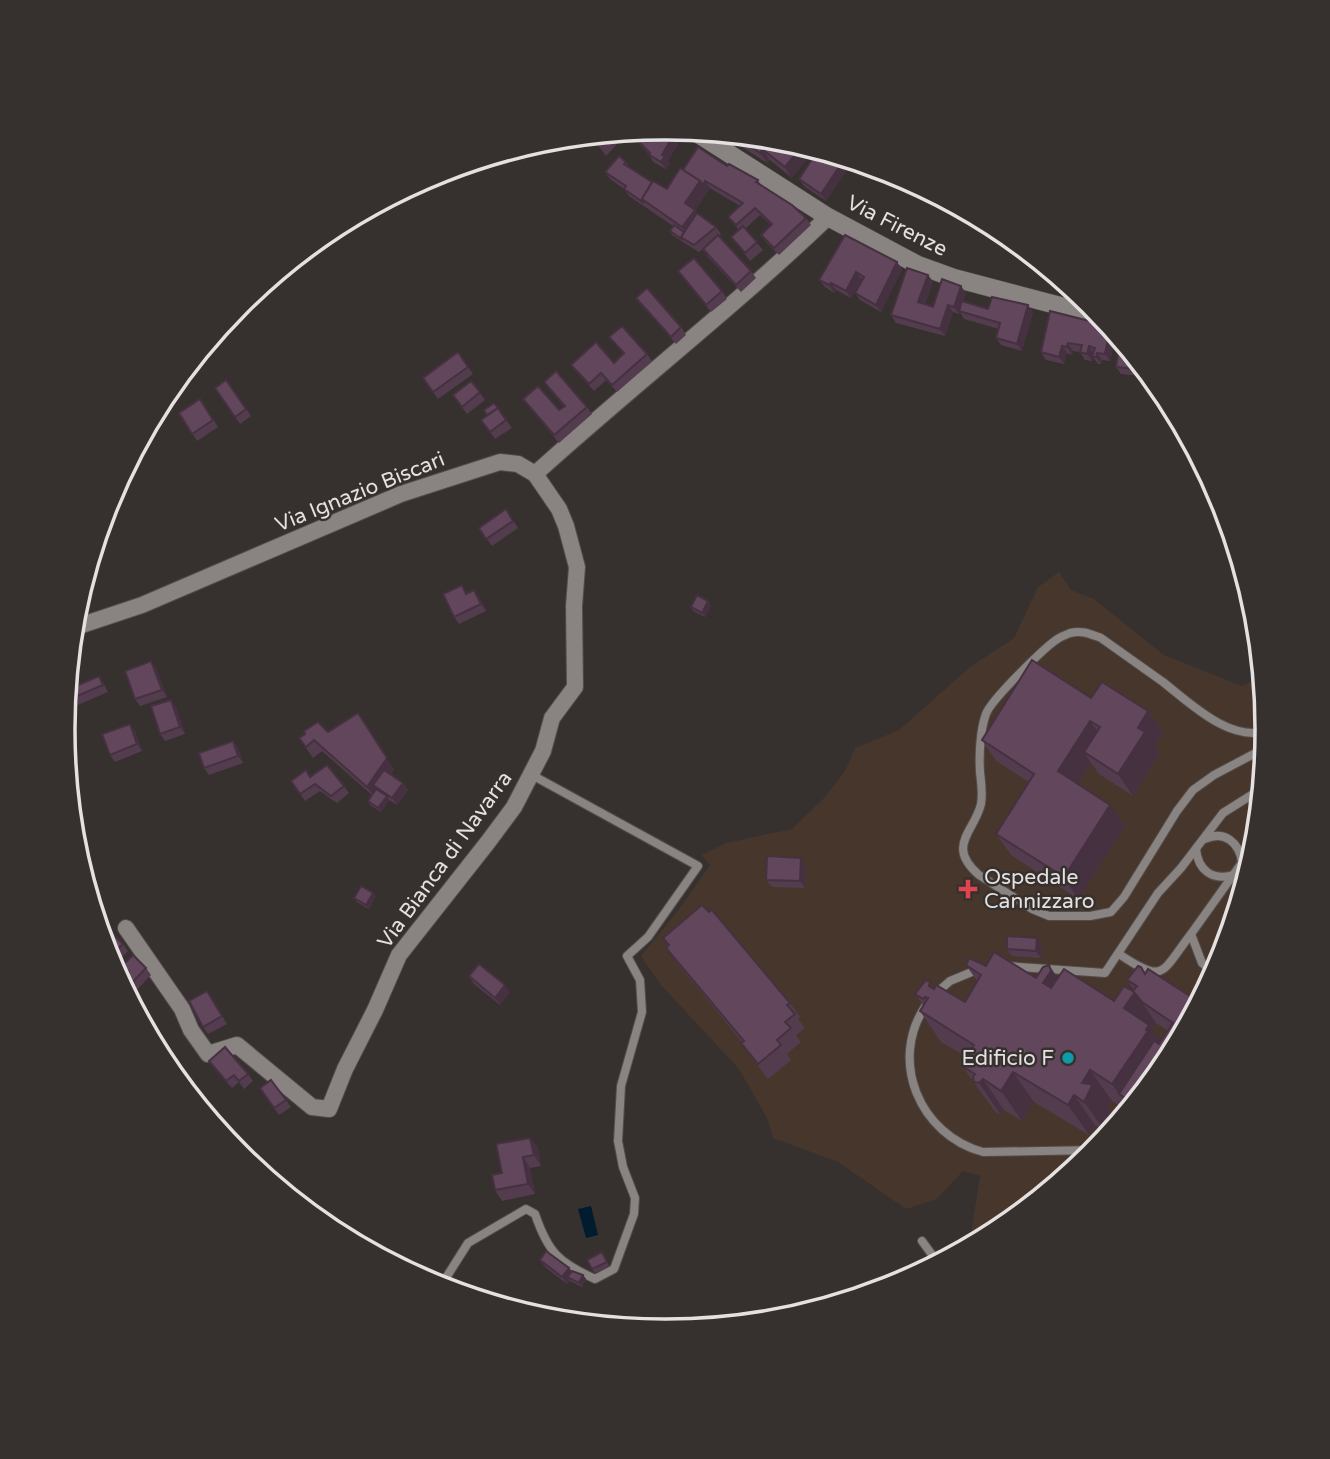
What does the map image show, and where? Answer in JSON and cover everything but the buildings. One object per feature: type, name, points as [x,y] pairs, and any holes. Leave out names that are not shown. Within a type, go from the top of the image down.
[{"type":"street","name":"Via Firenze","points":[[713,142],[794,188],[828,217],[918,265],[954,278],[1082,312]]},
{"type":"street","points":[[535,474],[606,410],[770,272],[828,217]]},
{"type":"street","name":"Via Ignazio Biscari","points":[[85,624],[142,605],[401,494],[444,479],[500,462],[518,464],[535,474]]},
{"type":"street","name":"Via Bianca di Navarra","points":[[126,928],[182,1009],[191,1030],[208,1054],[237,1045],[312,1107],[329,1109],[399,955],[514,807],[543,751],[552,718],[575,687],[574,606],[577,567],[563,518],[535,474]]},
{"type":"lane","points":[[1254,754],[1214,775],[1193,790],[1124,897],[1111,912],[1063,917],[1041,913],[979,875],[967,860],[964,843],[982,801],[980,768],[986,714],[1029,665],[1055,640],[1063,636],[1083,632],[1101,638],[1207,716],[1232,728],[1255,733]]},
{"type":"lane","points":[[447,1277],[468,1243],[526,1209],[535,1214],[548,1248],[577,1271],[595,1279],[614,1269],[634,1214],[635,1198],[622,1167],[618,1126],[621,1086],[642,1012],[640,980],[627,956],[648,937],[698,866],[532,775]]},
{"type":"lane","points":[[1078,1150],[982,1153],[950,1139],[919,1101],[910,1075],[910,1047],[915,1027],[939,989],[963,974],[983,968],[1011,966],[1105,972],[1158,893],[1223,813],[1251,795]]},
{"type":"lane","points":[[1203,840],[1221,836],[1229,839],[1241,854]]},
{"type":"lane","points":[[1196,849],[1197,858],[1207,873],[1215,877],[1233,875]]},
{"type":"lane","points":[[1119,954],[1145,972],[1164,969],[1238,868]]},
{"type":"lane","points":[[1191,934],[1205,966]]},
{"type":"lane","points":[[922,1241],[932,1255]]},
{"type":"shaded area","name":"Ospedale Cannizzaro","points":[[1059,572],[1071,590],[1094,599],[1164,655],[1242,686],[1252,681],[1255,730],[1250,806],[1235,882],[1210,955],[1176,1024],[1155,1057],[1133,1089],[1082,1147],[1024,1197],[971,1233],[980,1176],[963,1171],[937,1199],[906,1209],[838,1162],[773,1138],[767,1118],[739,1069],[660,984],[641,956],[677,912],[710,865],[702,855],[726,843],[792,829],[824,798],[845,771],[855,748],[899,730],[970,667],[1014,638],[1038,587]]},
{"type":"water","points":[[591,1206],[598,1235],[586,1238],[578,1209]]},
{"type":"place","name":"Ospedale Cannizzaro","points":[[968,889]]},
{"type":"place","name":"Edificio F","points":[[1068,1058]]}]
